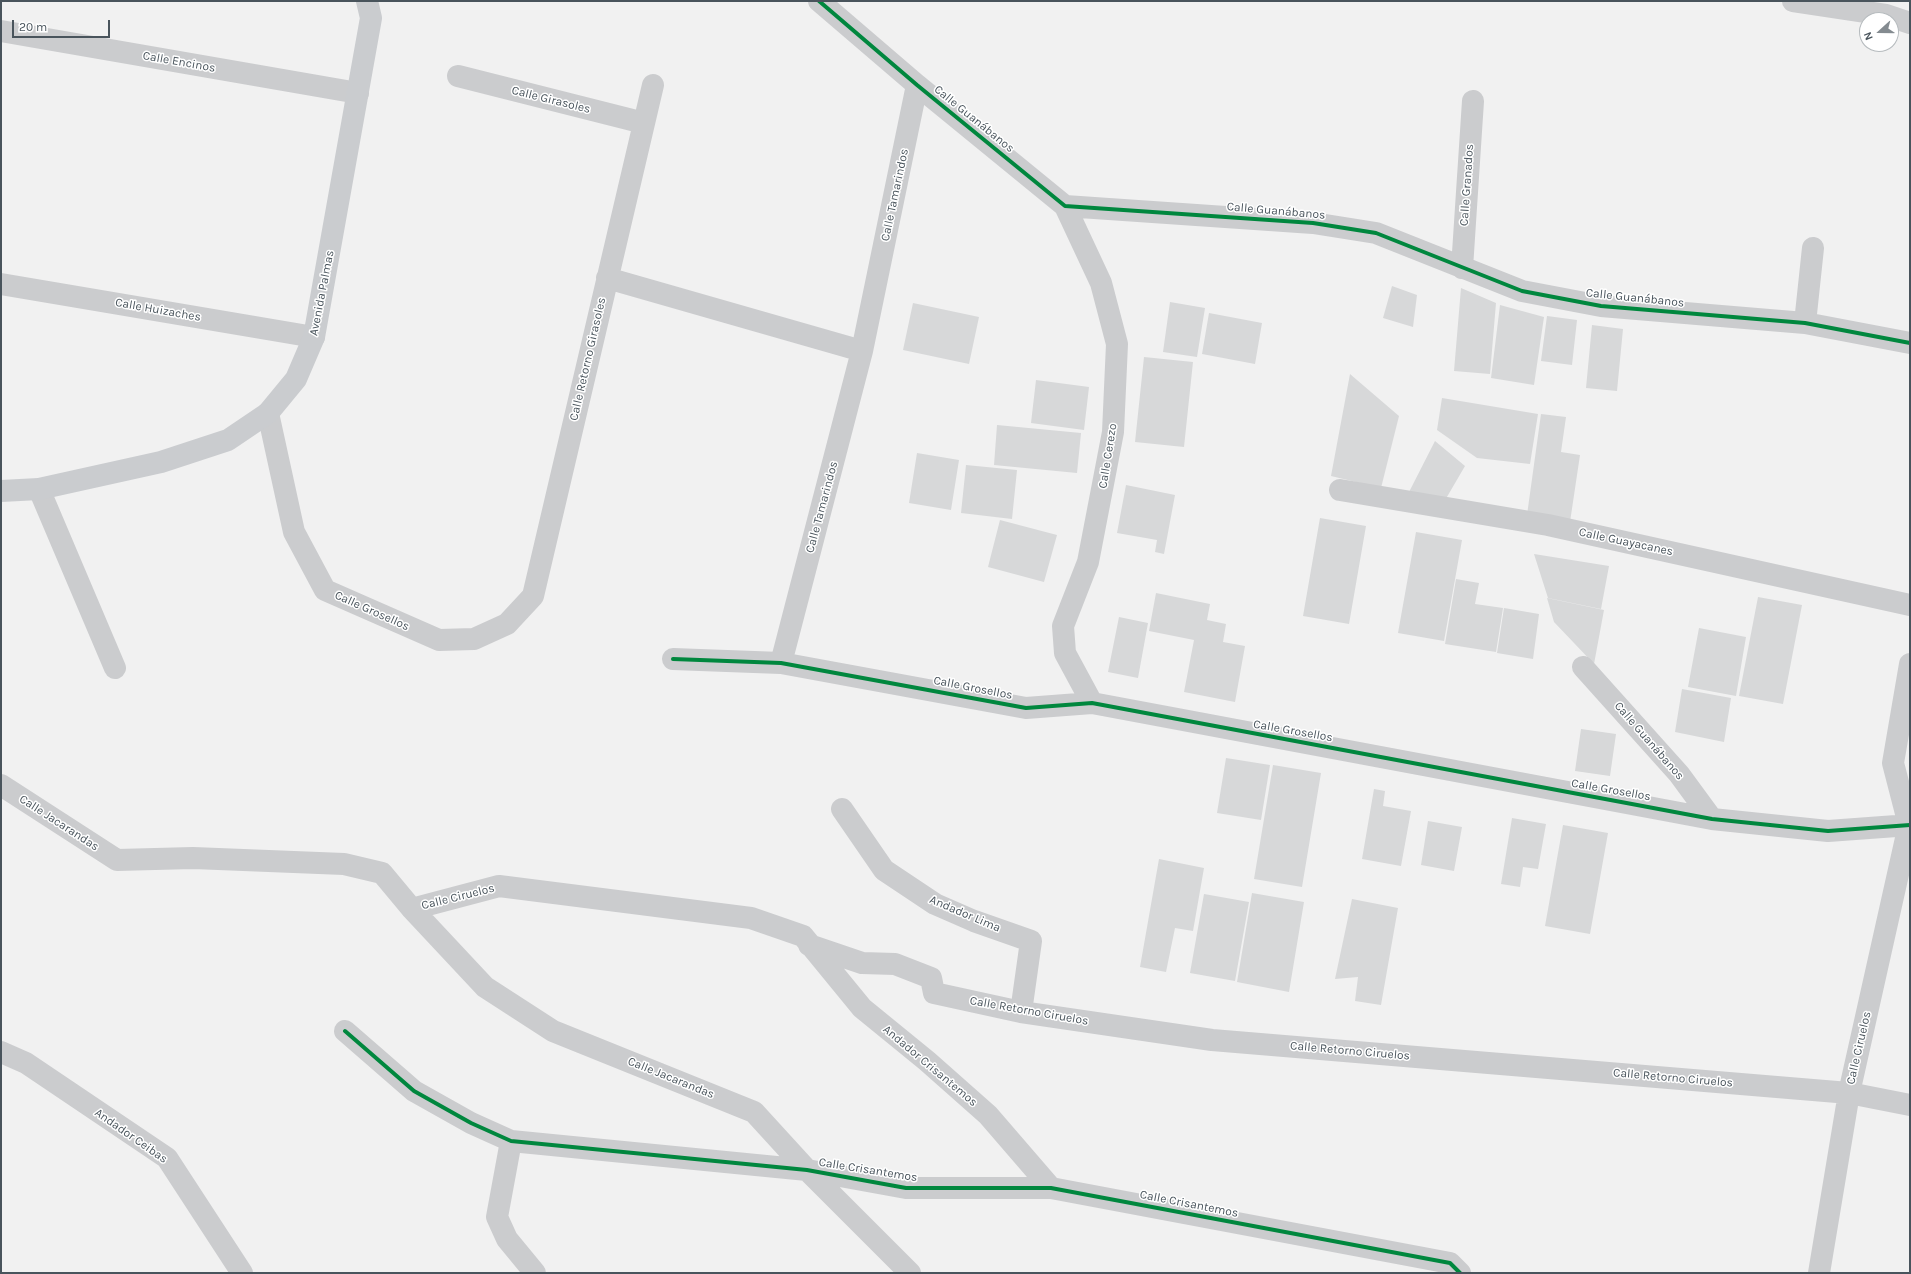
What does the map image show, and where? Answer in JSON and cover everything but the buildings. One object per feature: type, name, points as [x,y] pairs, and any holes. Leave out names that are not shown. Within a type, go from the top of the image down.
[{"type":"main road","name":"Avenida Palmas","points":[[1,491],[39,489],[161,462],[228,440],[268,413],[296,379],[314,337],[371,18],[367,1]]},
{"type":"street","name":"Calle Guanábanos","points":[[819,1],[917,85],[1065,206],[1314,223],[1376,233],[1522,291],[1601,306],[1805,323],[1910,344]]},
{"type":"street","points":[[1793,1],[1886,8],[1910,23]]},
{"type":"street","name":"Calle Encinos","points":[[1,31],[358,94]]},
{"type":"street","name":"Calle Girasoles","points":[[458,76],[644,123]]},
{"type":"street","name":"Calle Retorno Girasoles","points":[[507,624],[533,596],[653,85]]},
{"type":"street","name":"Calle Tamarindos","points":[[781,663],[862,351],[917,85]]},
{"type":"street","name":"Calle Granados","points":[[1462,268],[1473,102]]},
{"type":"street","name":"Calle Cerezo","points":[[1065,206],[1101,283],[1117,344],[1114,432],[1088,562],[1063,626],[1066,653],[1092,703]]},
{"type":"street","points":[[1805,323],[1812,248]]},
{"type":"street","points":[[607,278],[862,351]]},
{"type":"street","name":"Calle Huizaches","points":[[1,284],[314,337]]},
{"type":"street","name":"Calle Grosellos","points":[[268,413],[294,532],[325,590],[439,640],[474,639],[507,624]]},
{"type":"street","points":[[39,489],[115,668]]},
{"type":"street","name":"Calle Guayacanes","points":[[1340,490],[1548,525],[1910,605]]},
{"type":"street","name":"Calle Grosellos","points":[[673,659],[781,663],[1026,708],[1092,703],[1712,819],[1828,831],[1910,825]]},
{"type":"street","points":[[1910,664],[1893,764],[1910,825]]},
{"type":"street","name":"Calle Guanábanos","points":[[1583,667],[1680,774],[1712,819]]},
{"type":"street","name":"Calle Jacarandas","points":[[1,785],[116,860]]},
{"type":"street","name":"Andador Lima","points":[[842,809],[884,870],[935,904],[1032,941],[1021,1012]]},
{"type":"street","name":"Calle Ciruelos","points":[[1819,1273],[1849,1093],[1910,825]]},
{"type":"street","name":"Calle Ciruelos","points":[[116,860],[193,858],[344,864],[382,873],[412,909],[499,886],[751,918],[803,936],[809,945]]},
{"type":"street","name":"Calle Jacarandas","points":[[412,909],[485,987],[553,1031],[754,1112],[807,1170],[907,1272]]},
{"type":"street","name":"Calle Retorno Ciruelos","points":[[809,945],[862,963],[895,964],[931,978],[934,992],[1021,1012],[1212,1040],[1849,1093],[1910,1105]]},
{"type":"street","name":"Andador Crisantemos","points":[[809,945],[862,1008],[928,1061],[988,1115],[1051,1188]]},
{"type":"street","name":"Calle Crisantemos","points":[[346,1031],[414,1091],[471,1123],[511,1141],[807,1170],[906,1188],[1051,1188],[1450,1264],[1460,1273]]},
{"type":"street","name":"Andador Ceibas","points":[[1,1052],[26,1063],[167,1158],[242,1273]]},
{"type":"street","points":[[511,1141],[497,1217],[507,1239],[535,1273]]},
{"type":"cycle path","points":[[819,1],[917,85],[1065,206],[1313,223],[1376,233],[1522,291],[1601,306],[1805,323],[1910,343]]},
{"type":"cycle path","points":[[673,659],[781,663],[1026,708],[1092,703],[1712,819],[1828,831],[1910,825]]},
{"type":"cycle path","points":[[345,1031],[414,1091],[471,1123],[511,1141],[807,1170],[906,1188],[1051,1188],[1450,1263],[1460,1273]]}]
